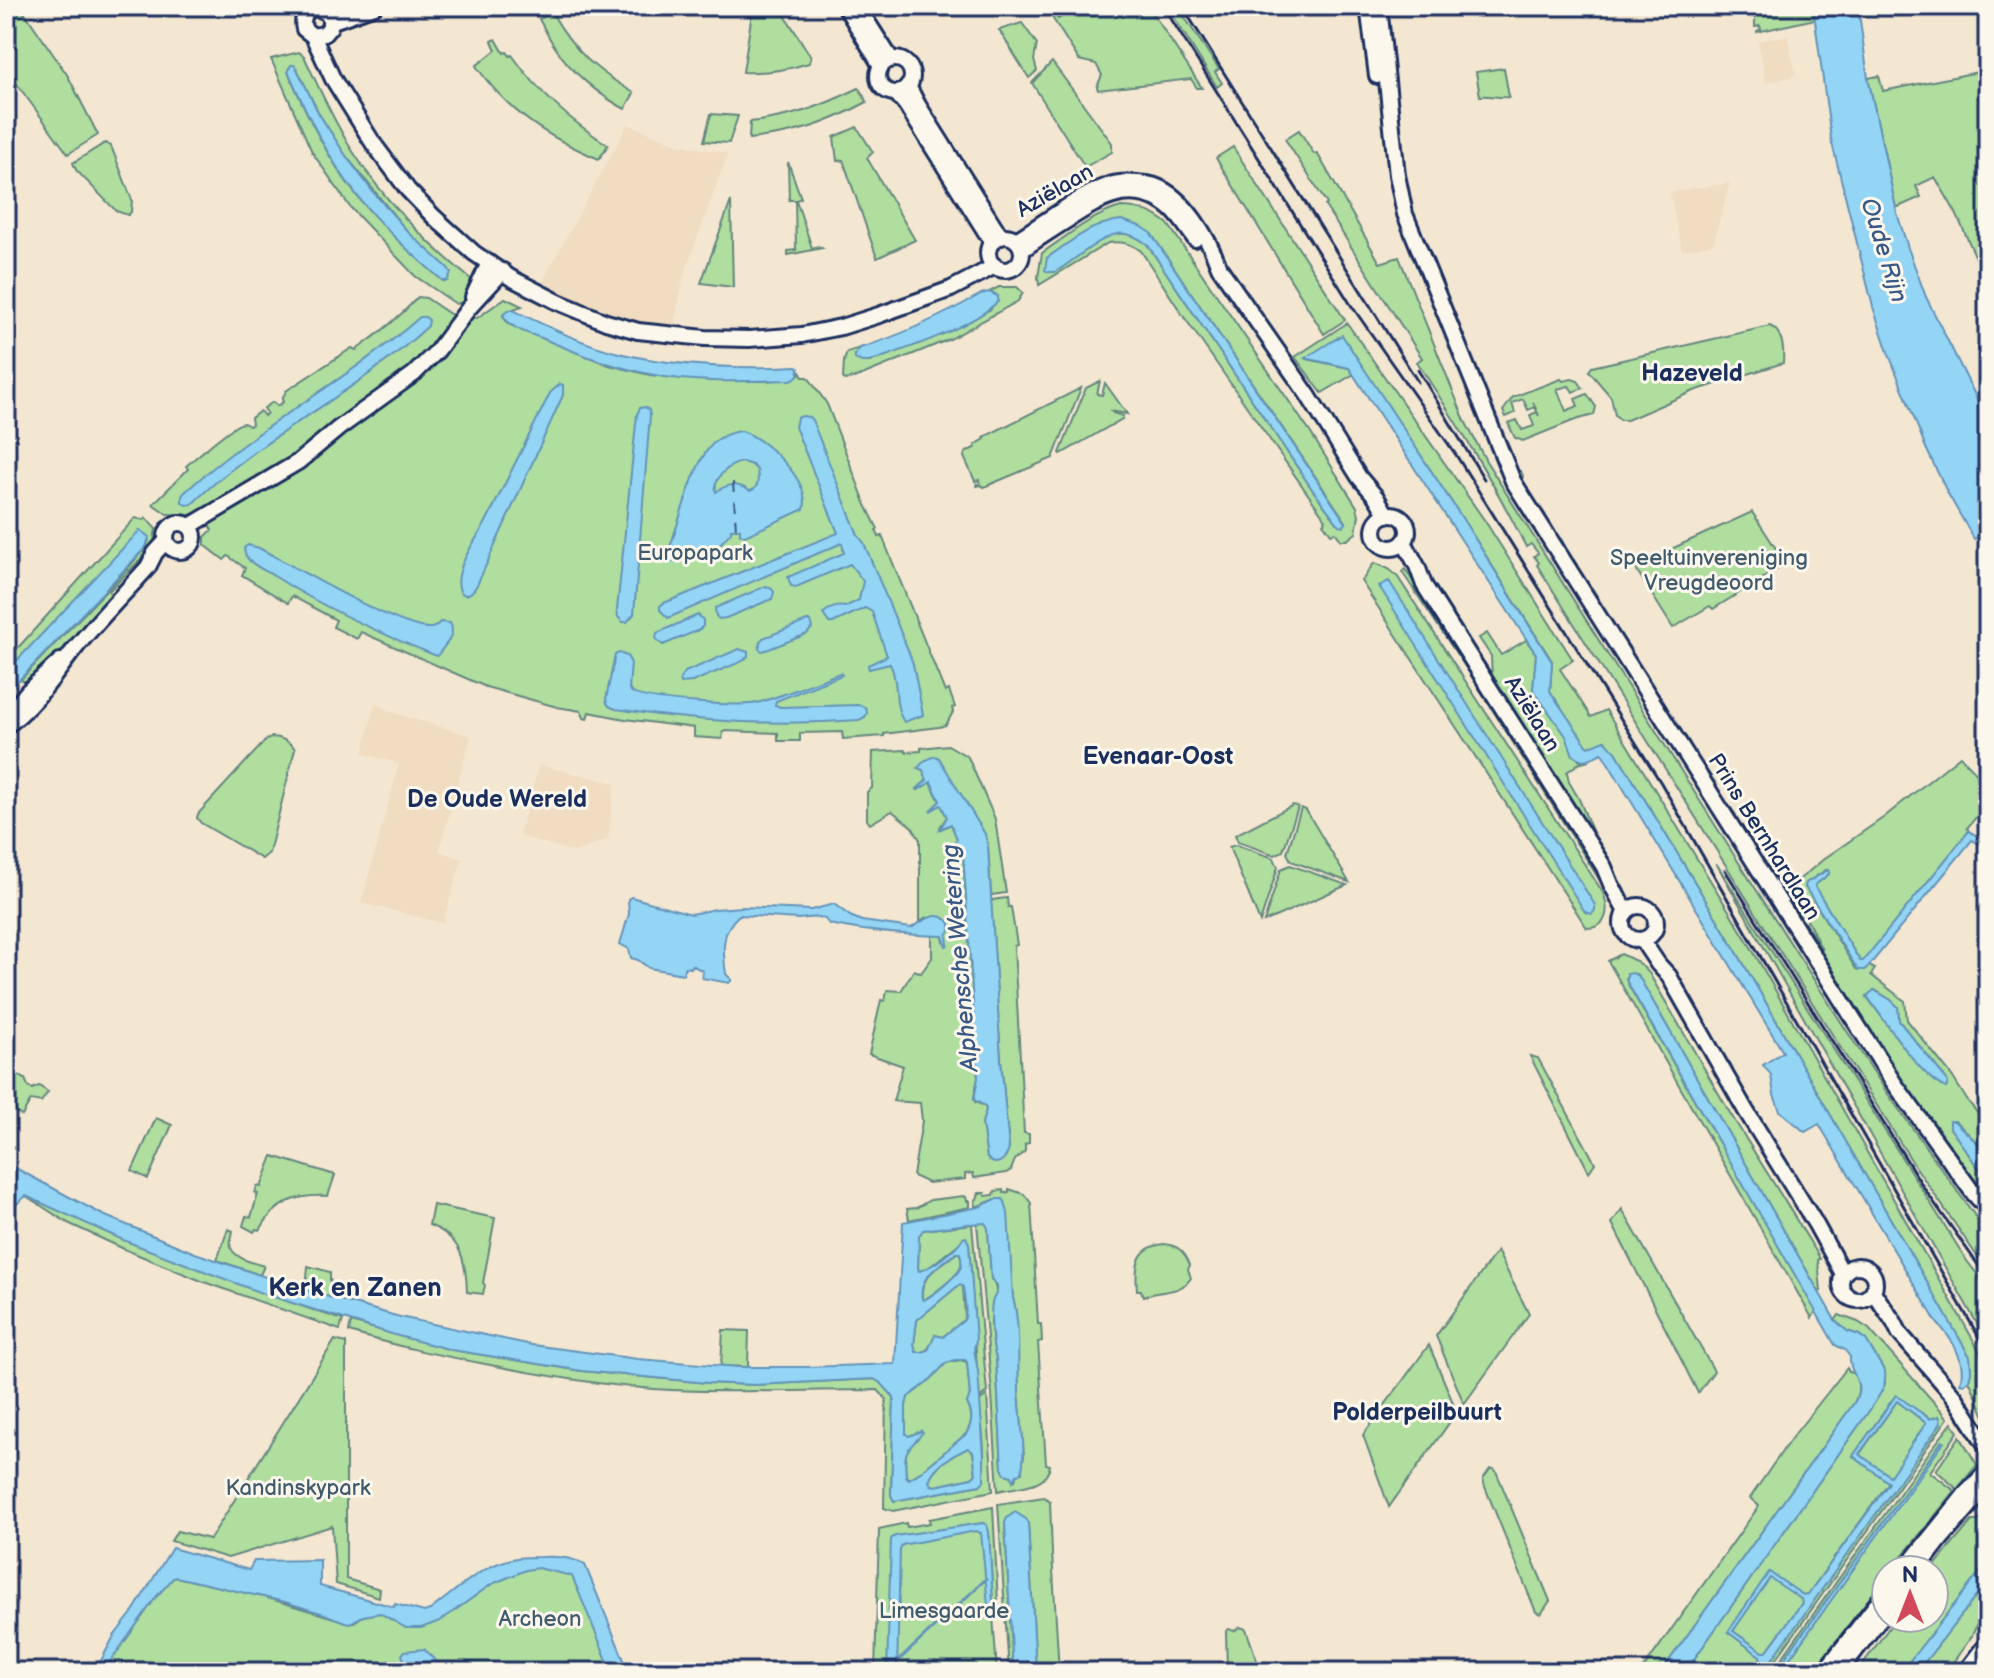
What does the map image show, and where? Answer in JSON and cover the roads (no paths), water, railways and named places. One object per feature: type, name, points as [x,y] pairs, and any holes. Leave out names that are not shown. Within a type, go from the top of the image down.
[{"type":"street","points":[[316,18],[346,6]]},
{"type":"street","points":[[316,18],[375,6]]},
{"type":"street","points":[[845,6],[886,63]]},
{"type":"street","points":[[857,6],[886,63]]},
{"type":"street","name":"Prins Bernhardlaan","points":[[1368,6],[1388,170],[1397,218],[1488,447],[1502,471],[1513,481]]},
{"type":"street","name":"Prins Bernhardlaan","points":[[1379,6],[1397,175],[1405,214],[1513,481],[1894,1083],[1988,1209]]},
{"type":"street","points":[[316,18],[333,79],[351,111],[408,190],[451,233],[511,278],[606,322],[643,332],[749,339],[813,333],[851,324],[951,289],[992,262],[988,251],[1008,242],[902,89]]},
{"type":"street","points":[[901,61],[909,67],[911,77],[902,89],[887,91],[880,85],[878,75],[886,63],[901,61]]},
{"type":"street","name":"Aziëlaan","points":[[992,262],[1004,269],[1014,267],[1020,260],[1008,242],[1081,212],[1107,197],[1142,194],[1162,202],[1175,212],[1207,256],[1219,267],[1308,395],[1359,477],[1376,497],[1383,517]]},
{"type":"street","points":[[468,309],[489,263]]},
{"type":"street","points":[[192,531],[209,523],[218,510],[298,462],[420,368],[503,271]]},
{"type":"street","points":[[1397,515],[1405,522],[1408,531],[1399,545],[1382,546],[1376,541],[1374,532],[1383,517],[1397,515]]},
{"type":"street","points":[[181,522],[192,531],[193,542],[189,548],[181,551],[169,545],[167,531],[172,525],[181,522]]},
{"type":"street","points":[[6,726],[56,676],[73,651],[169,545]]},
{"type":"street","name":"Aziëlaan","points":[[1399,545],[1417,566],[1424,585],[1604,867],[1618,881],[1631,909]]},
{"type":"street","points":[[6,718],[49,669],[73,651]]},
{"type":"street","points":[[1644,906],[1654,914],[1657,922],[1647,937],[1634,939],[1625,932],[1622,921],[1631,909],[1644,906]]},
{"type":"street","points":[[1647,937],[1665,962],[1669,976],[1746,1111],[1815,1223],[1849,1270]]},
{"type":"street","points":[[1865,1267],[1871,1271],[1875,1281],[1867,1296],[1853,1299],[1845,1294],[1841,1285],[1849,1270],[1865,1267]]},
{"type":"street","points":[[1867,1296],[1894,1322],[1900,1334],[1955,1397],[1988,1448]]},
{"type":"street","points":[[1929,1554],[1988,1470]]},
{"type":"street","points":[[1918,1554],[1970,1497],[1988,1485]]},
{"type":"street","points":[[1824,1672],[1870,1613]]},
{"type":"street","points":[[1839,1672],[1870,1632]]},
{"type":"street","points":[[1965,1672],[1988,1642]]},
{"type":"water","name":"Oude Rijn","points":[[1813,6],[1858,6],[1868,78],[1897,213],[1926,297],[1988,421],[1988,537],[1986,534],[1974,539],[1947,492],[1926,448],[1873,307],[1831,139]]},
{"type":"water","points":[[291,65],[297,69],[319,114],[346,156],[408,232],[448,268],[451,273],[447,281],[443,281],[386,229],[346,180],[303,103],[288,71]]},
{"type":"water","points":[[1121,220],[1150,232],[1346,523],[1344,526],[1339,525],[1312,489],[1147,244],[1133,236],[1117,234],[1094,245],[1055,272],[1045,270],[1047,258],[1073,240],[1091,229]]},
{"type":"water","points":[[989,292],[998,296],[998,301],[956,329],[869,362],[855,359],[860,348],[907,331]]},
{"type":"water","points":[[508,310],[581,341],[623,354],[710,366],[797,366],[799,372],[791,380],[738,381],[702,381],[649,374],[596,360],[521,330],[506,320],[503,315]]},
{"type":"water","points":[[420,317],[429,320],[428,326],[371,373],[248,457],[192,504],[182,502],[184,493],[241,446],[362,362]]},
{"type":"water","points":[[1342,335],[1552,662],[1550,691],[1588,747],[1605,740],[1616,752],[1735,949],[1970,1357],[1969,1380],[1964,1384],[1960,1383],[1960,1359],[1953,1343],[1937,1323],[1819,1124],[1805,1132],[1780,1111],[1771,1075],[1763,1065],[1783,1052],[1602,753],[1585,760],[1573,755],[1566,736],[1533,690],[1536,654],[1349,368],[1305,358]]},
{"type":"water","points":[[560,384],[563,385],[563,395],[477,585],[465,595],[458,584],[465,558],[550,393]]},
{"type":"water","points":[[645,407],[650,415],[634,614],[623,622],[617,610],[637,414],[640,408]]},
{"type":"water","points":[[802,416],[812,420],[908,650],[923,715],[904,722],[898,708],[890,664],[869,669],[868,665],[887,656],[872,612],[865,608],[833,623],[829,623],[823,614],[859,600],[863,581],[850,564],[796,587],[791,586],[788,577],[844,553],[842,543],[668,618],[660,610],[664,603],[838,533],[795,427],[797,418]]},
{"type":"water","points":[[742,431],[763,443],[785,463],[801,486],[804,509],[745,536],[740,534],[740,529],[731,529],[731,533],[714,549],[683,560],[668,561],[663,556],[670,547],[703,457],[716,441]],"holes":[[[742,462],[752,465],[758,476],[753,490],[733,485],[716,492],[719,477],[727,469]]]},
{"type":"water","points":[[140,530],[149,537],[146,547],[6,694],[6,672]]},
{"type":"water","points":[[248,545],[396,619],[430,628],[440,622],[450,623],[451,636],[437,656],[374,630],[251,562],[245,555],[244,548]]},
{"type":"water","points":[[1389,581],[1595,905],[1592,914],[1585,912],[1379,586]]},
{"type":"water","points":[[766,586],[774,592],[772,599],[726,618],[716,616],[715,608]]},
{"type":"water","points":[[698,615],[703,620],[699,630],[663,645],[656,639],[657,633]]},
{"type":"water","points":[[810,621],[812,628],[807,634],[769,649],[759,649],[763,638]]},
{"type":"water","points":[[739,649],[748,652],[743,661],[692,682],[681,683],[685,672]]},
{"type":"water","points":[[615,655],[627,656],[631,663],[629,689],[642,696],[694,702],[757,703],[840,673],[842,675],[776,701],[775,705],[860,705],[866,708],[867,713],[859,720],[768,723],[707,720],[616,709],[609,706],[606,699]]},
{"type":"water","points":[[935,756],[985,834],[988,847],[1009,1149],[998,1163],[987,1158],[982,1123],[986,1110],[985,1106],[974,1100],[978,1078],[963,853],[959,850],[947,852],[957,839],[951,824],[940,829],[947,817],[941,805],[930,811],[940,801],[931,782],[917,789],[927,780],[923,770],[918,768]]},
{"type":"water","points":[[1969,831],[1988,842],[1988,848],[1972,840],[1869,966],[1858,970],[1805,887],[1806,883],[1828,870],[1829,874],[1815,887],[1860,961],[1863,961]]},
{"type":"water","points":[[631,897],[691,914],[742,907],[811,910],[834,904],[862,921],[911,928],[930,917],[940,916],[950,923],[950,931],[946,946],[943,936],[857,929],[829,924],[818,917],[798,919],[739,915],[729,928],[724,942],[726,974],[732,980],[729,983],[702,978],[703,971],[692,965],[691,968],[685,967],[683,974],[649,968],[631,958],[629,949],[620,944],[629,914],[628,899]]},
{"type":"water","points":[[1633,973],[1639,977],[1835,1320],[1847,1331],[1866,1340],[1885,1372],[1883,1387],[1871,1408],[1685,1672],[1661,1672],[1854,1403],[1859,1389],[1850,1357],[1835,1345],[1627,982],[1627,974]]},
{"type":"water","points":[[1874,990],[1898,1007],[1899,1021],[1947,1080],[1946,1088],[1926,1073],[1893,1033],[1867,996]]},
{"type":"water","points":[[1950,1121],[1954,1121],[1988,1153],[1988,1176],[1977,1166],[1950,1128]]},
{"type":"water","points":[[6,1163],[103,1215],[195,1253],[304,1290],[400,1317],[532,1345],[638,1359],[738,1367],[806,1367],[895,1364],[903,1222],[979,1207],[1003,1199],[1008,1213],[1018,1332],[1022,1472],[1013,1481],[1012,1476],[1005,1474],[1002,1468],[991,1323],[992,1302],[997,1289],[991,1279],[988,1228],[985,1223],[923,1230],[919,1236],[918,1268],[919,1271],[937,1262],[966,1237],[969,1244],[984,1481],[980,1485],[894,1501],[891,1495],[894,1397],[874,1379],[754,1385],[708,1383],[582,1371],[452,1350],[264,1294],[123,1240],[26,1196],[6,1213]],"holes":[[[960,1253],[959,1271],[924,1300],[923,1284],[937,1267]],[[960,1284],[963,1287],[964,1320],[943,1337],[935,1335],[928,1350],[922,1352],[916,1352],[914,1344],[917,1320]],[[955,1360],[967,1362],[970,1426],[966,1434],[909,1479],[906,1476],[906,1454],[923,1432],[906,1434],[908,1397],[946,1363]],[[968,1448],[973,1452],[976,1474],[972,1478],[931,1485],[931,1475],[945,1461]]]},
{"type":"water","points":[[1896,1395],[1930,1419],[1939,1416],[1941,1423],[1763,1672],[1752,1672],[1761,1660],[1760,1656],[1728,1632],[1769,1572],[1803,1595],[1808,1594],[1889,1483],[1853,1456]],"holes":[[[1897,1401],[1926,1423],[1890,1476],[1859,1454]],[[1770,1578],[1801,1599],[1802,1603],[1763,1652],[1733,1631]]]},
{"type":"water","points":[[1942,1441],[1780,1672],[1775,1672]]},
{"type":"water","points":[[1015,1512],[1028,1523],[1036,1672],[1013,1672],[1005,1523]]},
{"type":"water","points":[[983,1523],[989,1532],[993,1604],[988,1605],[981,1533],[976,1531],[902,1545],[897,1672],[887,1672],[891,1539]]},
{"type":"water","points":[[172,1548],[249,1570],[254,1561],[320,1560],[320,1586],[394,1607],[395,1604],[424,1612],[481,1572],[505,1561],[530,1557],[570,1559],[585,1565],[629,1672],[612,1672],[572,1576],[538,1568],[492,1584],[440,1621],[421,1628],[406,1628],[380,1613],[345,1622],[285,1602],[176,1577],[156,1597],[103,1672],[95,1672],[114,1636]]},
{"type":"water","points":[[1988,1562],[1988,1584],[1950,1630],[1950,1610]]},
{"type":"water","points":[[1931,1634],[1947,1634],[1917,1672],[1901,1672]]},
{"type":"water","points":[[424,1649],[446,1672],[409,1672],[402,1655],[405,1651]]},
{"type":"waterway","points":[[897,1662],[986,1579]]},
{"type":"railway","points":[[1163,6],[1351,305],[1456,455],[1661,783],[1988,1353]]},
{"type":"railway","points":[[1182,6],[1418,382]]},
{"type":"railway","points":[[1418,370],[1484,479]]},
{"type":"railway","points":[[1725,870],[1926,1191],[1988,1279]]},
{"type":"district","name":"Hazeveld","points":[[1692,373]]},
{"type":"district","name":"Evenaar-Oost","points":[[1158,756]]},
{"type":"district","name":"De Oude Wereld","points":[[497,799]]},
{"type":"district","name":"Kerk en Zanen","points":[[355,1288]]},
{"type":"district","name":"Polderpeilbuurt","points":[[1417,1412]]},
{"type":"park label","name":"Europapark","points":[[695,553]]},
{"type":"park label","name":"Speeltuinvereniging Vreugdeoord","points":[[1709,570]]},
{"type":"park label","name":"Kandinskypark","points":[[298,1488]]},
{"type":"park label","name":"Limesgaarde","points":[[944,1611]]},
{"type":"park label","name":"Archeon","points":[[540,1619]]},
{"type":"water label","name":"Alphensche Wetering","points":[[960,958]]}]
